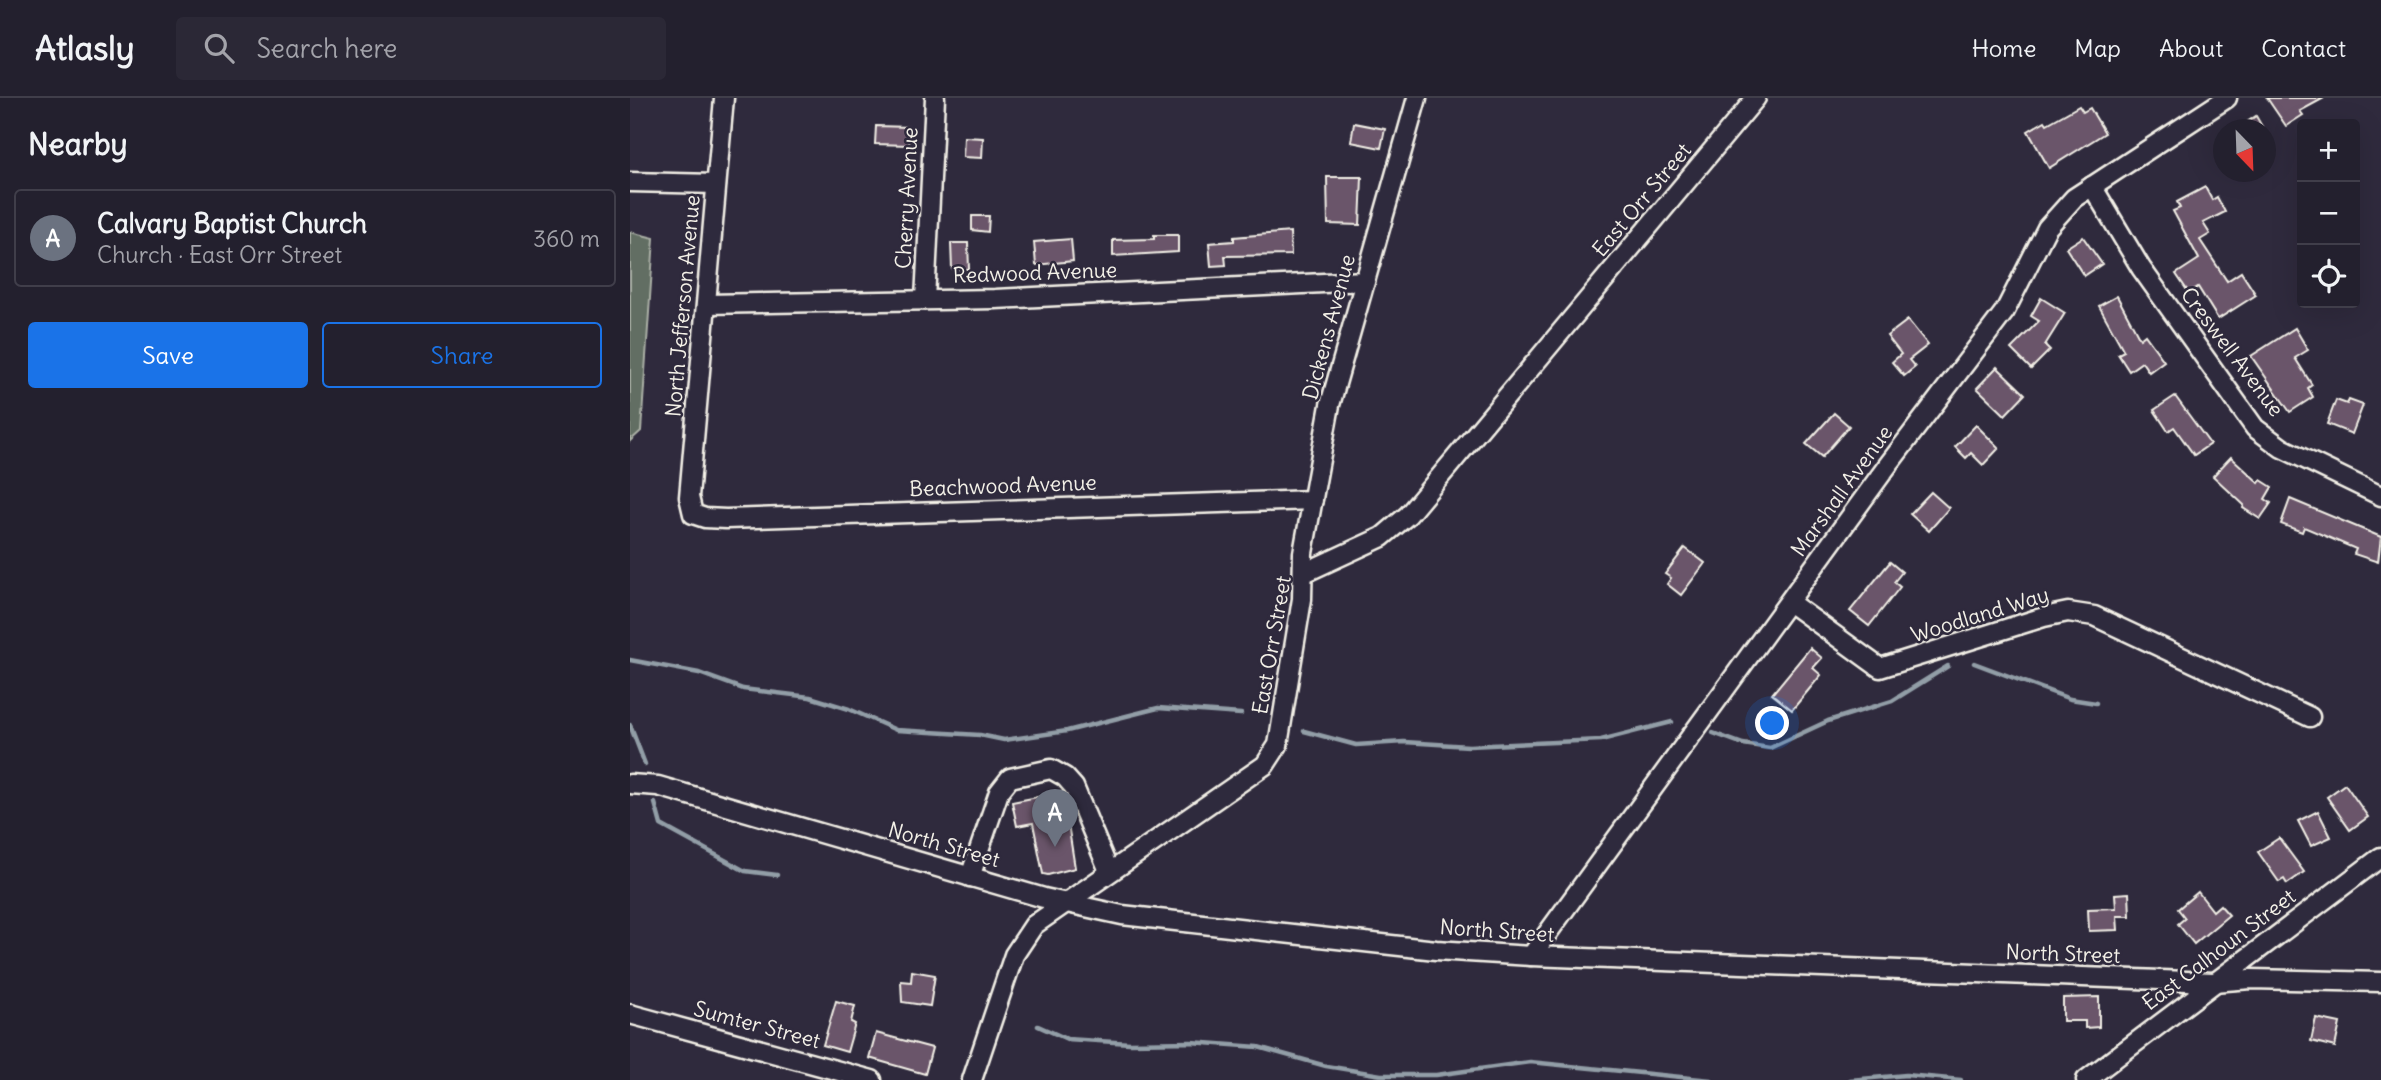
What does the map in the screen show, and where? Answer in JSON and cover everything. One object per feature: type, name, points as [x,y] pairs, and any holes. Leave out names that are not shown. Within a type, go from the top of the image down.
[{"type":"street","name":"North Jefferson Avenue","points":[[696,515],[692,514],[690,497],[724,98]]},
{"type":"street","name":"Cherry Avenue","points":[[925,300],[935,98]]},
{"type":"street","name":"Dickens Avenue","points":[[1304,573],[1303,553],[1330,405],[1417,98]]},
{"type":"street","name":"East Orr Street","points":[[972,1080],[1014,955],[1034,925],[1063,902],[1265,765],[1278,745],[1304,573],[1382,537],[1408,515],[1756,98]]},
{"type":"street","name":"Marshall Avenue","points":[[1531,956],[1788,602],[2005,311],[2048,228],[2074,198],[2227,98]]},
{"type":"street","points":[[630,181],[716,184]]},
{"type":"street","name":"Creswell Avenue","points":[[2092,186],[2141,268],[2255,428],[2283,448],[2381,496]]},
{"type":"street","name":"Redwood Avenue","points":[[707,304],[925,300],[1364,281]]},
{"type":"street","name":"Beachwood Avenue","points":[[696,515],[726,519],[1313,500]]},
{"type":"street","name":"Woodland Way","points":[[1788,602],[1880,667],[2044,617],[2068,612],[2094,616],[2310,717]]},
{"type":"street","points":[[970,877],[999,792],[1010,778],[1051,769],[1065,777],[1074,787],[1109,871]]},
{"type":"street","name":"North Street","points":[[630,784],[658,786],[970,877],[1122,915],[1436,950],[1531,956],[2213,982],[2251,979],[2381,982]]},
{"type":"street","name":"East Calhoun Street","points":[[2086,1080],[2381,857]]},
{"type":"street","name":"Sumter Street","points":[[630,1014],[815,1073],[872,1080]]},
{"type":"green space","points":[[630,232],[654,238],[641,431],[630,441]]},
{"type":"building","points":[[2267,98],[2324,98],[2300,111],[2303,115],[2286,126]]},
{"type":"building","points":[[2079,106],[2083,112],[2090,108],[2105,133],[2049,168],[2028,131]]},
{"type":"building","points":[[1354,123],[1385,129],[1381,148],[1351,142]]},
{"type":"building","points":[[876,126],[910,127],[909,145],[875,144]]},
{"type":"building","points":[[964,137],[983,138],[982,158],[963,157]]},
{"type":"building","points":[[1327,177],[1362,177],[1360,225],[1328,224]]},
{"type":"building","points":[[2205,187],[2212,200],[2217,197],[2225,212],[2203,223],[2210,234],[2200,240],[2227,281],[2241,272],[2256,295],[2218,319],[2198,287],[2189,293],[2176,274],[2199,259],[2173,211],[2180,208],[2177,202]]},
{"type":"building","points":[[972,216],[989,216],[988,232],[972,230]]},
{"type":"building","points":[[1290,232],[1291,255],[1225,256],[1226,265],[1211,266],[1209,243],[1234,241],[1234,237]]},
{"type":"building","points":[[1154,235],[1178,235],[1178,252],[1113,256],[1113,240],[1154,239]]},
{"type":"building","points":[[2083,237],[2102,264],[2084,276],[2066,248]]},
{"type":"building","points":[[1071,239],[1073,261],[1036,265],[1034,242]]},
{"type":"building","points":[[951,243],[968,243],[969,269],[952,269]]},
{"type":"building","points":[[2117,296],[2140,339],[2145,335],[2164,361],[2149,372],[2142,362],[2129,371],[2118,354],[2124,351],[2099,306]]},
{"type":"building","points":[[2041,298],[2065,313],[2045,345],[2050,350],[2031,369],[2011,349],[2039,321],[2031,316]]},
{"type":"building","points":[[1908,320],[1928,345],[1909,360],[1915,367],[1904,376],[1892,362],[1901,354],[1887,336]]},
{"type":"building","points":[[2295,328],[2308,350],[2295,358],[2312,385],[2308,388],[2313,397],[2290,412],[2251,356]]},
{"type":"building","points":[[1997,367],[2025,394],[2005,415],[1977,388]]},
{"type":"building","points":[[2175,396],[2210,444],[2194,455],[2174,427],[2168,431],[2154,410]]},
{"type":"building","points":[[2336,400],[2347,404],[2349,400],[2363,405],[2352,434],[2327,424]]},
{"type":"building","points":[[1834,413],[1849,426],[1822,457],[1806,444]]},
{"type":"building","points":[[1976,425],[1999,448],[1983,465],[1971,453],[1966,458],[1955,447]]},
{"type":"building","points":[[2231,457],[2259,483],[2261,480],[2272,487],[2265,499],[2271,503],[2260,519],[2243,508],[2244,505],[2213,476]]},
{"type":"building","points":[[1931,492],[1949,508],[1929,531],[1910,514]]},
{"type":"building","points":[[2290,499],[2381,537],[2378,562],[2354,554],[2356,549],[2304,527],[2302,532],[2281,524]]},
{"type":"building","points":[[1685,548],[1705,563],[1681,595],[1667,584],[1671,578],[1665,574]]},
{"type":"building","points":[[1890,562],[1902,572],[1894,582],[1900,587],[1869,626],[1850,611]]},
{"type":"building","points":[[1810,648],[1822,658],[1813,668],[1821,675],[1792,710],[1772,694]]},
{"type":"building","points":[[2345,784],[2368,817],[2350,830],[2327,797]]},
{"type":"building","points":[[1063,792],[1075,868],[1043,874],[1033,823],[1017,826],[1012,802]]},
{"type":"building","points":[[2318,811],[2331,837],[2311,846],[2298,821]]},
{"type":"building","points":[[2279,838],[2304,872],[2287,884],[2284,879],[2279,882],[2258,852]]},
{"type":"building","points":[[2198,892],[2213,911],[2220,905],[2229,915],[2194,944],[2178,924],[2185,918],[2178,909]]},
{"type":"building","points":[[2129,893],[2130,916],[2117,916],[2118,930],[2089,931],[2088,909],[2116,908],[2115,894]]},
{"type":"building","points":[[912,971],[935,975],[930,1006],[902,1002],[901,981],[911,982]]},
{"type":"building","points":[[2099,997],[2099,1027],[2085,1028],[2085,1021],[2063,1021],[2063,998]]},
{"type":"building","points":[[836,1001],[855,1006],[851,1022],[855,1024],[847,1052],[823,1045]]},
{"type":"building","points":[[2316,1018],[2340,1023],[2335,1047],[2311,1041]]},
{"type":"building","points":[[876,1033],[932,1048],[925,1074],[869,1058]]},
{"type":"waterway","points":[[630,660],[699,673],[743,689],[810,697],[849,709],[896,730],[980,735],[1004,740],[1067,731],[1158,708],[1241,714]]},
{"type":"waterway","points":[[1974,663],[2070,699],[2096,703]]},
{"type":"waterway","points":[[1713,733],[1743,744],[1770,748],[1828,721],[1892,701],[1948,666]]},
{"type":"waterway","points":[[1304,731],[1356,745],[1404,742],[1469,746],[1601,740],[1672,722]]},
{"type":"waterway","points":[[630,725],[645,764]]},
{"type":"waterway","points":[[655,803],[661,825],[745,871],[777,875]]},
{"type":"waterway","points":[[1038,1026],[1067,1039],[1130,1043],[1191,1042],[1258,1047],[1326,1066],[1381,1075],[1436,1075],[1530,1062],[1711,1080]]},
{"type":"waterway","points":[[1850,1080],[1906,1075],[1961,1080]]},
{"type":"place","name":"Calvary Baptist Church","points":[[1055,847]]}]
